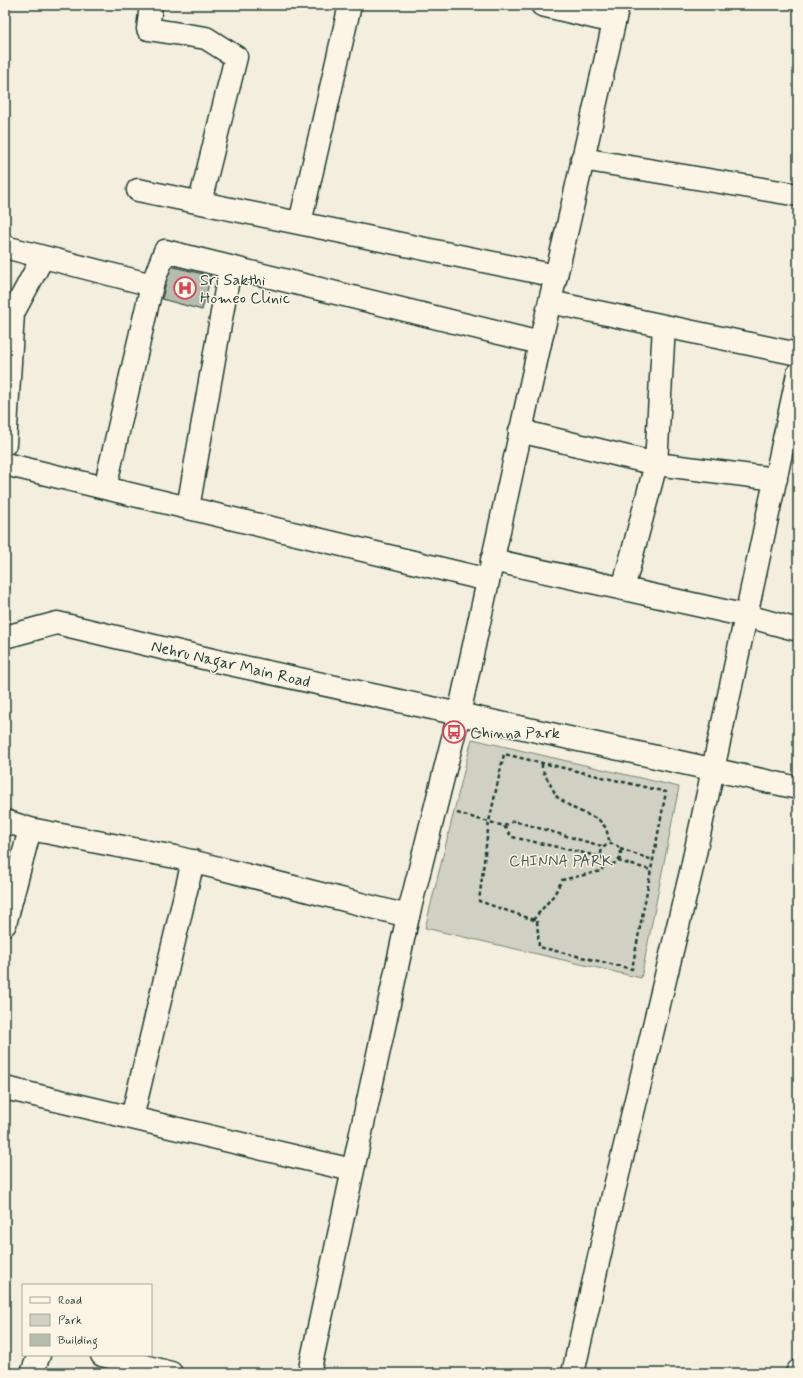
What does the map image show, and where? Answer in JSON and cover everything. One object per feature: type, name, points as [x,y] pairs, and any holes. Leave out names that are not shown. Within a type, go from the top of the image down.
[{"type":"street","points":[[151,5],[148,29],[206,38],[236,57],[200,202]]},
{"type":"street","points":[[300,223],[350,5]]},
{"type":"street","points":[[309,1373],[408,916],[459,714],[520,431],[616,14],[542,5]]},
{"type":"street","points":[[582,159],[798,194]]},
{"type":"street","points":[[138,190],[556,276]]},
{"type":"street","points":[[5,247],[152,285]]},
{"type":"street","points":[[105,488],[152,285],[165,251],[540,343]]},
{"type":"street","points":[[5,444],[13,313],[43,257]]},
{"type":"street","points":[[188,508],[230,267]]},
{"type":"street","points":[[550,302],[798,354]]},
{"type":"street","points":[[623,589],[656,464],[664,326]]},
{"type":"street","points":[[573,1373],[614,1192],[691,872],[798,374]]},
{"type":"street","points":[[520,431],[656,464],[776,480]]},
{"type":"street","points":[[5,464],[188,508],[490,570],[623,589],[747,616],[798,630]]},
{"type":"street","name":"Nehru Nagar Main Road","points":[[5,637],[57,623],[221,662],[798,788]]},
{"type":"street","points":[[5,821],[30,829],[193,861],[408,916]]},
{"type":"street","points":[[5,924],[30,829]]},
{"type":"street","points":[[132,1118],[193,861]]},
{"type":"street","points":[[5,1088],[352,1170]]},
{"type":"street","points":[[32,1373],[39,1356]]},
{"type":"street","points":[[106,1356],[171,1373]]},
{"type":"path","points":[[504,754],[666,792],[632,969],[539,947],[537,921],[479,901],[489,822],[504,754]]},
{"type":"path","points":[[542,764],[542,769],[557,797],[573,808],[599,820],[606,828],[610,844]]},
{"type":"path","points":[[435,807],[504,826],[512,837],[602,857]]},
{"type":"path","points":[[504,826],[514,821],[605,847]]},
{"type":"path","points":[[620,849],[621,855],[618,861],[613,864],[606,863],[602,857],[602,851],[610,844],[653,860]]},
{"type":"path","points":[[618,861],[651,870]]},
{"type":"path","points":[[534,920],[554,895],[562,880],[601,871],[606,863]]},
{"type":"green space","name":"CHINNA PARK","points":[[472,739],[679,787],[641,978],[425,928]]},
{"type":"building","points":[[170,266],[211,276],[202,310],[162,299]]},
{"type":"place","name":"Sri Sakthi Homeo Clinic","points":[[185,288]]},
{"type":"place","name":"Chinna Park","points":[[454,732]]}]
